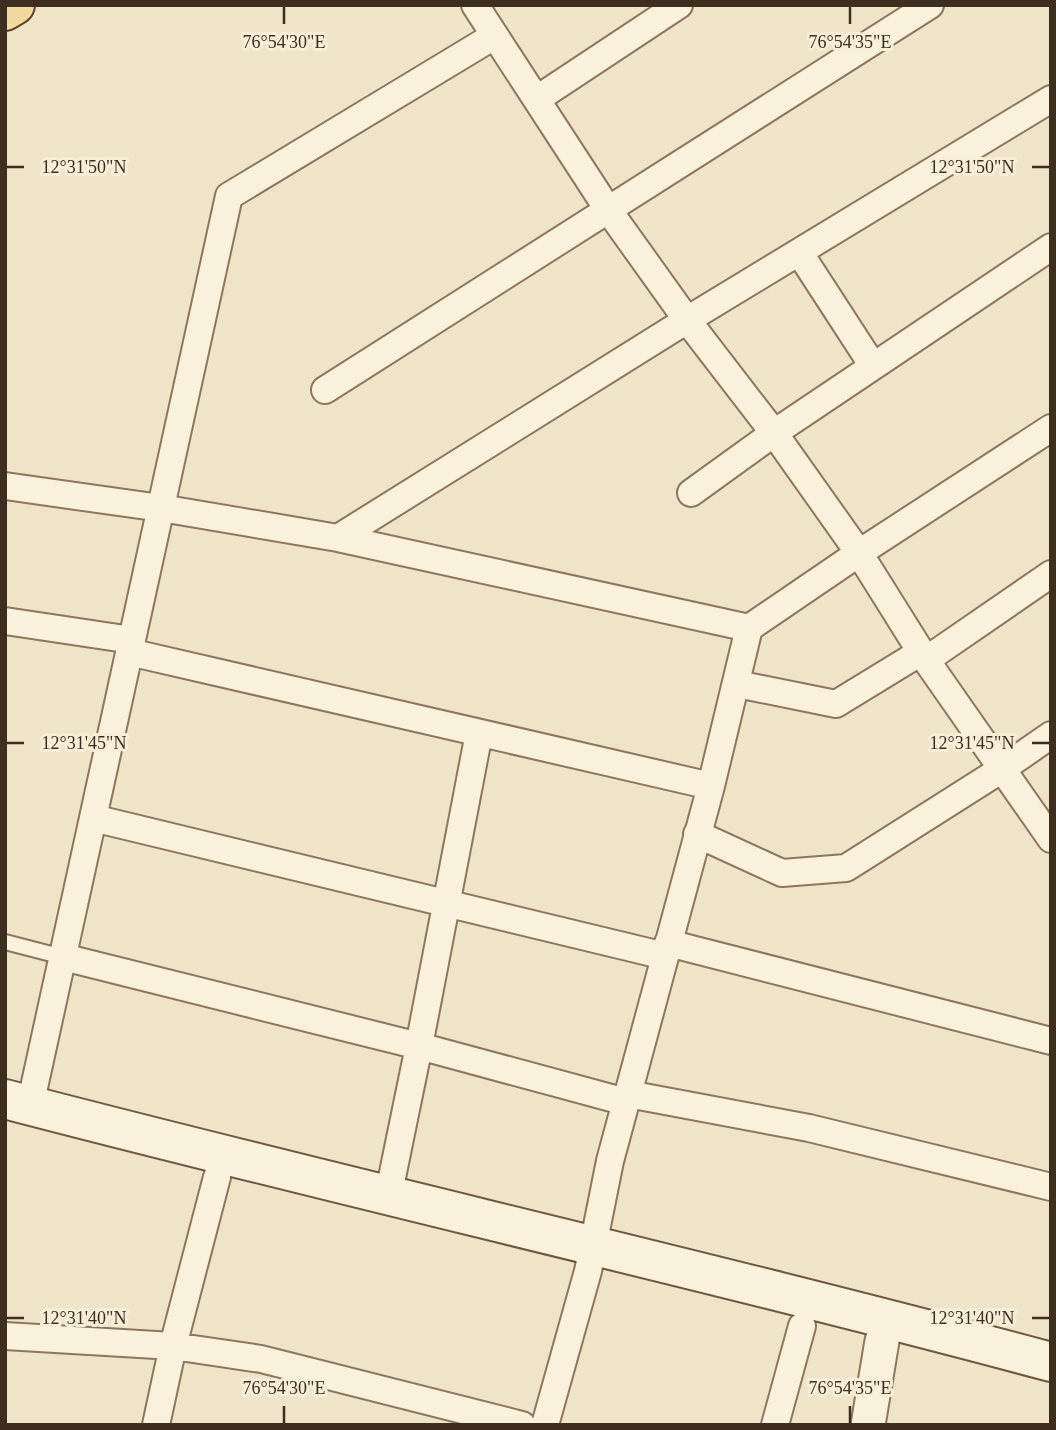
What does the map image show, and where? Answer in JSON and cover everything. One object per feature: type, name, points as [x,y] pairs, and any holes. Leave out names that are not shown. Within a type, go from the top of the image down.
[{"type":"main road","points":[[5,11],[15,5]]},
{"type":"main road","points":[[14,1110],[217,1177],[590,1259],[898,1321],[1051,1362]]},
{"type":"main road","points":[[14,1110],[285,1169],[388,1197],[802,1326],[882,1341],[1051,1385]]},
{"type":"street","points":[[475,5],[609,211],[859,552],[924,656],[1051,839]]},
{"type":"street","points":[[537,99],[679,5]]},
{"type":"street","points":[[325,390],[930,5]]},
{"type":"street","points":[[14,1110],[63,957],[229,196],[494,36]]},
{"type":"street","points":[[338,538],[687,320],[1051,99]]},
{"type":"street","points":[[691,493],[774,433],[1051,247]]},
{"type":"street","points":[[799,252],[873,366]]},
{"type":"street","points":[[545,1425],[590,1259],[610,1161],[711,786],[749,628],[859,552],[1051,428]]},
{"type":"street","points":[[5,486],[161,508],[338,538],[749,628]]},
{"type":"street","points":[[737,684],[836,704],[924,656],[1051,573]]},
{"type":"street","points":[[5,621],[131,646],[479,733],[711,786]]},
{"type":"street","points":[[388,1197],[479,733]]},
{"type":"street","points":[[697,834],[782,873],[846,868],[1051,735]]},
{"type":"street","points":[[93,818],[447,903],[666,950],[1051,1041]]},
{"type":"street","points":[[63,957],[627,1098],[809,1128],[1051,1187]]},
{"type":"street","points":[[156,1425],[173,1346],[217,1177]]},
{"type":"street","points":[[775,1425],[802,1326]]},
{"type":"street","points":[[5,1336],[173,1346],[261,1359],[522,1425]]},
{"type":"street","points":[[868,1425],[882,1341]]},
{"type":"lane","points":[[5,942],[63,957]]}]
